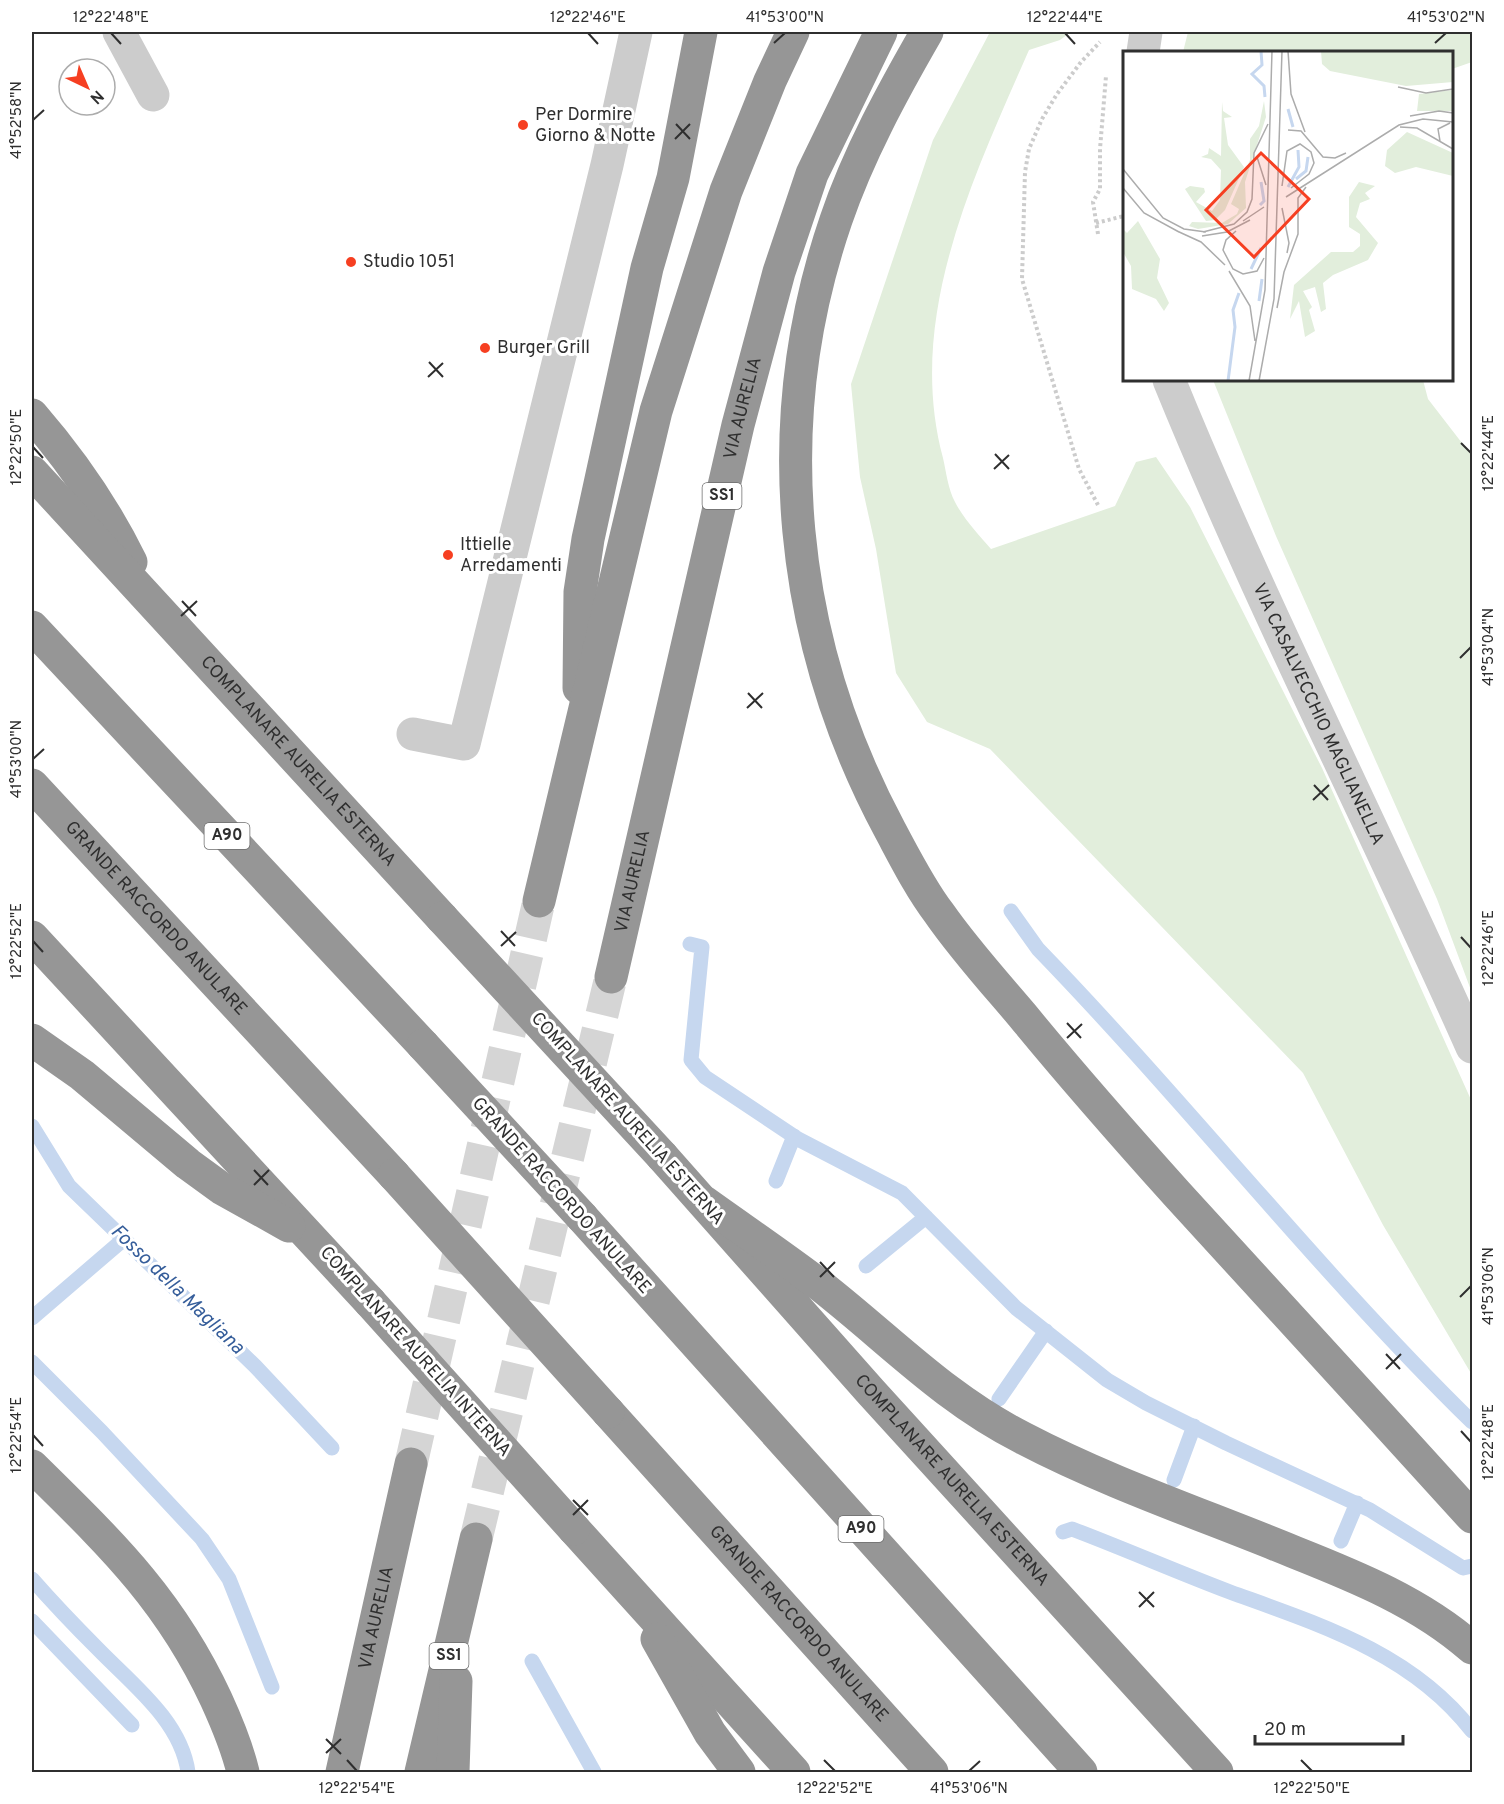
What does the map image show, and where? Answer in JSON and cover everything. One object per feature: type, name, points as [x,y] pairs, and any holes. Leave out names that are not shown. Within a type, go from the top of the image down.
[{"type":"highway","points":[[581,732],[578,640],[580,592],[588,539],[647,268],[673,178],[701,32]]},
{"type":"highway","points":[[539,901],[656,411],[726,191],[770,81],[794,32]]},
{"type":"highway","name":"VIA AURELIA","points":[[610,977],[738,425],[779,272],[812,174],[881,32]]},
{"type":"highway","points":[[927,32],[873,134],[836,219],[813,305],[799,391],[794,466],[799,543],[809,615],[837,711],[870,793],[938,912],[1107,1118],[1473,1517]]},
{"type":"highway","points":[[32,415],[58,446],[98,503],[151,601]]},
{"type":"highway","name":"COMPLANARE AURELIA ESTERNA","points":[[32,472],[704,1202],[879,1401],[1217,1773]]},
{"type":"highway","name":"GRANDE RACCORDO ANULARE","points":[[32,627],[423,1045],[1081,1773]]},
{"type":"highway","name":"GRANDE RACCORDO ANULARE","points":[[32,785],[394,1175],[932,1773]]},
{"type":"highway","name":"COMPLANARE AURELIA INTERNA","points":[[32,937],[314,1240],[794,1773]]},
{"type":"highway","points":[[32,1040],[82,1076],[204,1176],[314,1240]]},
{"type":"highway","points":[[704,1202],[821,1286],[928,1377],[995,1423],[1024,1439],[1106,1476],[1374,1584],[1424,1613],[1473,1648]]},
{"type":"highway","name":"VIA AURELIA","points":[[342,1773],[411,1464]]},
{"type":"highway","points":[[32,1466],[112,1545],[168,1612],[209,1684],[230,1730],[243,1773]]},
{"type":"highway","name":"SS1","points":[[421,1773],[476,1539]]},
{"type":"highway","points":[[633,1595],[705,1724],[740,1773]]},
{"type":"highway","points":[[453,1773],[457,1695],[454,1634]]},
{"type":"street","points":[[119,32],[153,95]]},
{"type":"street","points":[[412,734],[464,744],[607,165],[636,32]]},
{"type":"street","points":[[1143,51],[1146,32]]},
{"type":"street","name":"VIA CASALVECCHIO MAGLIANELLA","points":[[1169,381],[1206,470],[1356,797],[1399,881],[1473,1047]]},
{"type":"path","points":[[1098,505],[1079,469],[1022,279],[1025,172],[1029,149],[1042,119],[1057,94],[1081,62],[1103,39]]},
{"type":"path","points":[[1098,234],[1093,202],[1100,189],[1100,149],[1107,65]]},
{"type":"path","points":[[1096,223],[1123,216]]},
{"type":"green space","points":[[990,32],[1071,32],[1060,40],[1029,50],[987,147],[951,248],[939,300],[933,352],[934,405],[951,491],[962,514],[991,549],[1115,506],[1136,462],[1156,457],[1190,507],[1322,768],[1472,1102],[1472,1375],[1383,1225],[1303,1073],[990,749],[927,722],[896,673],[876,549],[860,477],[851,384],[933,140]]},
{"type":"green space","points":[[1188,32],[1472,32],[1472,62],[1453,69],[1453,51],[1183,51]]},
{"type":"green space","points":[[1213,381],[1423,381],[1428,399],[1472,456],[1472,993],[1437,899],[1276,536]]},
{"type":"waterway","points":[[1011,911],[1038,949],[1093,1007],[1361,1306],[1472,1422]]},
{"type":"waterway","points":[[690,944],[702,947],[691,1060],[705,1077],[798,1139],[902,1193],[1016,1308],[1107,1380],[1146,1403],[1226,1443],[1370,1510],[1463,1568],[1472,1566]]},
{"type":"waterway","name":"Fosso della Magliana","points":[[32,1126],[69,1186],[255,1366],[332,1448]]},
{"type":"waterway","points":[[776,1181],[794,1136]]},
{"type":"waterway","points":[[866,1266],[926,1217]]},
{"type":"waterway","points":[[32,1318],[124,1239]]},
{"type":"waterway","points":[[999,1399],[1046,1331]]},
{"type":"waterway","points":[[32,1362],[102,1432],[202,1539],[229,1579],[272,1687]]},
{"type":"waterway","points":[[1174,1480],[1194,1426]]},
{"type":"waterway","points":[[1341,1541],[1357,1503]]},
{"type":"waterway","points":[[1063,1532],[1072,1529],[1362,1644],[1421,1681],[1448,1704],[1472,1731]]},
{"type":"waterway","points":[[32,1579],[153,1704],[176,1736],[184,1754],[188,1772]]},
{"type":"waterway","points":[[32,1621],[132,1725]]},
{"type":"waterway","name":"Fosso della Magliana","points":[[532,1661],[594,1772]]},
{"type":"tunnel","points":[[411,1464],[539,901]]},
{"type":"tunnel","points":[[476,1539],[611,977]]},
{"type":"place","name":"Per Dormire Giorno & Notte","points":[[523,125]]},
{"type":"place","name":"Studio 1051","points":[[351,262]]},
{"type":"place","name":"Burger Grill","points":[[485,348]]},
{"type":"place","name":"Ittielle Arredamenti","points":[[448,555]]}]
